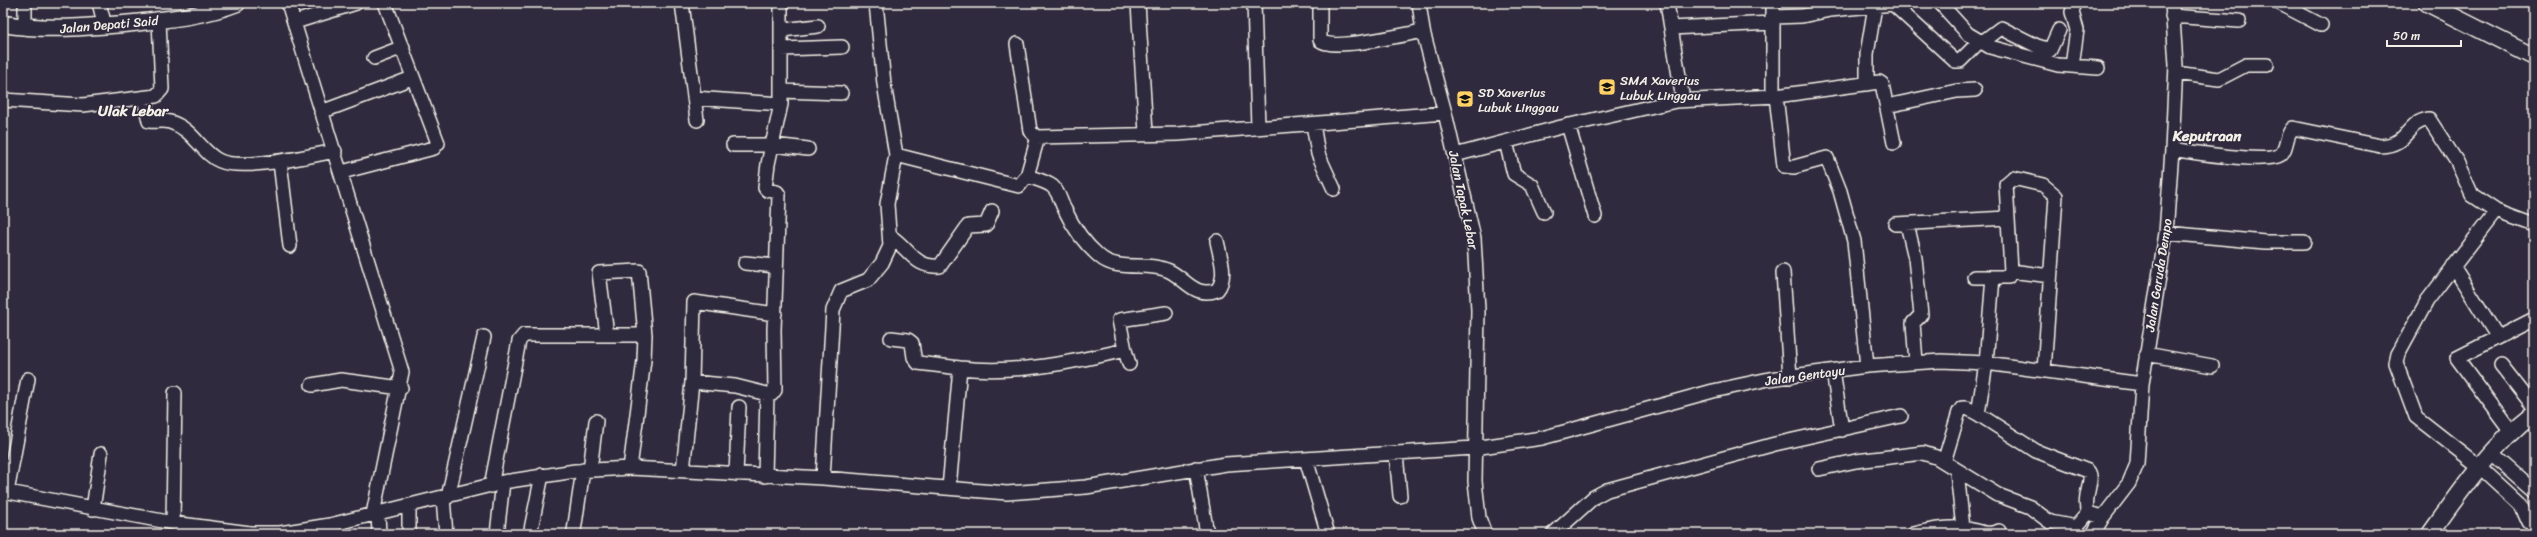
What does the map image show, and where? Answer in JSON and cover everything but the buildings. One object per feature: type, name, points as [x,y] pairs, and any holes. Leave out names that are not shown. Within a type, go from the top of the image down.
[{"type":"main road","name":"Jalan Depati Said","points":[[3,24],[25,28],[73,29],[160,20],[237,3]]},
{"type":"main road","points":[[2427,3],[2534,57]]},
{"type":"main road","points":[[2430,534],[2492,454],[2512,431],[2534,413]]},
{"type":"street","points":[[25,3],[25,28]]},
{"type":"street","points":[[99,3],[105,26]]},
{"type":"street","points":[[288,3],[321,112],[342,172],[402,372],[375,514],[379,534]]},
{"type":"street","points":[[295,22],[356,3]]},
{"type":"street","points":[[342,172],[437,146],[438,143],[412,78],[403,47],[385,3]]},
{"type":"street","points":[[682,3],[697,120]]},
{"type":"street","points":[[692,382],[735,386],[768,394],[774,393],[776,387],[775,314],[779,195],[777,192],[767,190],[765,188],[768,164],[780,104],[782,50],[781,3]]},
{"type":"street","points":[[823,478],[833,310],[841,291],[863,283],[876,271],[886,256],[890,236],[887,204],[896,155],[884,84],[876,3]]},
{"type":"street","points":[[1138,3],[1146,133]]},
{"type":"street","points":[[1254,3],[1258,127]]},
{"type":"street","points":[[1320,3],[1320,40],[1324,43],[1351,43],[1423,31]]},
{"type":"street","name":"Jalan Tapak Lebar","points":[[1419,3],[1423,31],[1446,113],[1474,238],[1478,310],[1474,448],[1476,503],[1485,534]]},
{"type":"street","points":[[1667,3],[1683,100]]},
{"type":"street","points":[[1773,3],[1774,96],[1784,166],[1794,167],[1827,158],[1840,191],[1854,241],[1867,366]]},
{"type":"street","points":[[1940,3],[1968,34],[1980,42],[2048,63],[2098,68]]},
{"type":"street","points":[[2072,66],[2077,30],[2072,12],[2076,3]]},
{"type":"street","name":"Jalan Garuda Dempo","points":[[2093,534],[2103,517],[2129,483],[2138,464],[2142,384],[2166,233],[2176,74],[2172,3]]},
{"type":"street","points":[[2279,3],[2321,25]]},
{"type":"street","points":[[1671,28],[1772,20],[1830,10],[1893,4],[1954,61],[1960,61],[1980,42],[2001,28],[2037,46],[2050,50]]},
{"type":"street","points":[[1867,84],[1867,54],[1875,6]]},
{"type":"street","points":[[2172,16],[2239,21]]},
{"type":"street","points":[[3,100],[84,106],[156,96],[162,89],[160,20]]},
{"type":"street","points":[[782,30],[818,26]]},
{"type":"street","points":[[2048,63],[2050,50],[2059,30]]},
{"type":"street","points":[[1017,44],[1030,131],[1038,137],[1146,133],[1178,134],[1446,113]]},
{"type":"street","points":[[374,58],[403,47]]},
{"type":"street","points":[[782,50],[842,47]]},
{"type":"street","points":[[2176,74],[2219,79],[2246,65],[2268,65]]},
{"type":"street","points":[[321,112],[412,78]]},
{"type":"street","points":[[1455,155],[1568,125],[1683,100],[1774,96],[1881,83],[1894,143]]},
{"type":"street","points":[[1887,106],[1957,91],[1975,90]]},
{"type":"street","points":[[781,91],[841,94]]},
{"type":"street","points":[[144,98],[149,122],[170,122],[182,128],[194,136],[218,161],[227,163],[280,162],[335,151]]},
{"type":"street","points":[[694,98],[780,104]]},
{"type":"street","points":[[2172,149],[2222,157],[2276,157],[2283,152],[2293,128],[2380,146],[2393,145],[2398,144],[2412,127],[2429,119],[2457,162],[2470,193],[2496,210],[2534,225]]},
{"type":"street","points":[[1313,124],[1318,154],[1334,189]]},
{"type":"street","points":[[1568,125],[1595,216]]},
{"type":"street","points":[[896,155],[1011,186],[1019,186],[1027,176],[1038,137]]},
{"type":"street","points":[[1506,142],[1514,174],[1532,185],[1544,212]]},
{"type":"street","points":[[733,145],[773,145],[808,149]]},
{"type":"street","points":[[280,162],[290,246]]},
{"type":"street","points":[[1027,176],[1052,186],[1058,192],[1073,225],[1100,257],[1109,263],[1159,267],[1169,270],[1198,291],[1210,293],[1217,290],[1222,282],[1223,275],[1217,241]]},
{"type":"street","points":[[1974,276],[2008,277],[2010,271],[2006,184],[2008,181],[2013,178],[2043,185],[2054,192],[2056,196],[2044,371]]},
{"type":"street","points":[[2496,210],[2420,312],[2396,363],[2416,417],[2481,468],[2521,505],[2530,528]]},
{"type":"street","points":[[890,236],[918,263],[940,266],[968,226],[986,225],[992,211]]},
{"type":"street","points":[[1916,362],[1913,323],[1921,315],[1915,258],[1901,224],[2007,218]]},
{"type":"street","points":[[2166,233],[2265,242],[2304,242]]},
{"type":"street","points":[[745,263],[776,266]]},
{"type":"street","points":[[2453,266],[2497,336]]},
{"type":"street","points":[[607,335],[599,273],[634,270],[641,274],[644,360],[630,468]]},
{"type":"street","points":[[2010,271],[2050,276]]},
{"type":"street","points":[[1783,272],[1790,376]]},
{"type":"street","points":[[1978,414],[1986,363],[1993,277]]},
{"type":"street","points":[[683,471],[692,382],[694,302],[775,314]]},
{"type":"street","points":[[1129,364],[1119,320],[1166,313]]},
{"type":"street","points":[[2512,431],[2457,358],[2497,336],[2534,319]]},
{"type":"street","points":[[497,534],[497,484],[518,341],[524,335],[644,335]]},
{"type":"street","points":[[446,534],[446,497],[484,337]]},
{"type":"street","points":[[891,338],[908,340],[912,343],[914,357],[918,363],[960,368],[1036,368],[1070,364],[1125,350]]},
{"type":"street","points":[[2146,354],[2212,366]]},
{"type":"street","name":"Jalan Gentayu","points":[[5,492],[173,523],[250,533],[289,533],[330,526],[497,484],[542,475],[587,470],[630,468],[823,478],[1007,493],[1086,487],[1196,468],[1474,448],[1542,438],[1713,391],[1790,376],[1867,366],[1916,362],[1941,361],[1986,363],[2142,384]]},
{"type":"street","points":[[2501,365],[2534,408]]},
{"type":"street","points":[[949,488],[960,368]]},
{"type":"street","points":[[1833,371],[1842,430]]},
{"type":"street","points":[[5,492],[28,379]]},
{"type":"street","points":[[312,385],[341,380],[400,388]]},
{"type":"street","points":[[173,523],[174,393]]},
{"type":"street","points":[[765,476],[768,394]]},
{"type":"street","points":[[736,474],[739,407]]},
{"type":"street","points":[[1944,462],[1959,412],[1962,408],[1967,408],[2036,451],[2088,471],[2091,479],[2085,501],[2088,513]]},
{"type":"street","points":[[1553,534],[1594,497],[1607,490],[1775,444],[1900,416]]},
{"type":"street","points":[[574,531],[596,420]]},
{"type":"street","points":[[1820,469],[1856,461],[1917,452],[1930,454],[1957,472],[2002,497],[2030,507],[2050,522],[2076,527],[2088,513]]},
{"type":"street","points":[[93,509],[101,454]]},
{"type":"street","points":[[1396,454],[1400,496]]},
{"type":"street","points":[[2492,454],[2534,491]]},
{"type":"street","points":[[1306,459],[1328,534]]},
{"type":"street","points":[[1196,468],[1207,534]]},
{"type":"street","points":[[1957,472],[1963,528]]},
{"type":"street","points":[[530,534],[542,475]]},
{"type":"street","points":[[409,506],[409,534]]},
{"type":"street","points":[[2088,513],[2103,517]]},
{"type":"street","points":[[1914,534],[1941,528],[1963,528],[1985,533],[1999,531]]},
{"type":"place","name":"SMA Xaverius Lubuk Linggau","points":[[1607,87]]},
{"type":"place","name":"SD Xaverius Lubuk Linggau","points":[[1465,99]]},
{"type":"district","name":"Ulak Lebar","points":[[133,111]]},
{"type":"district","name":"Keputraan","points":[[2207,136]]}]
